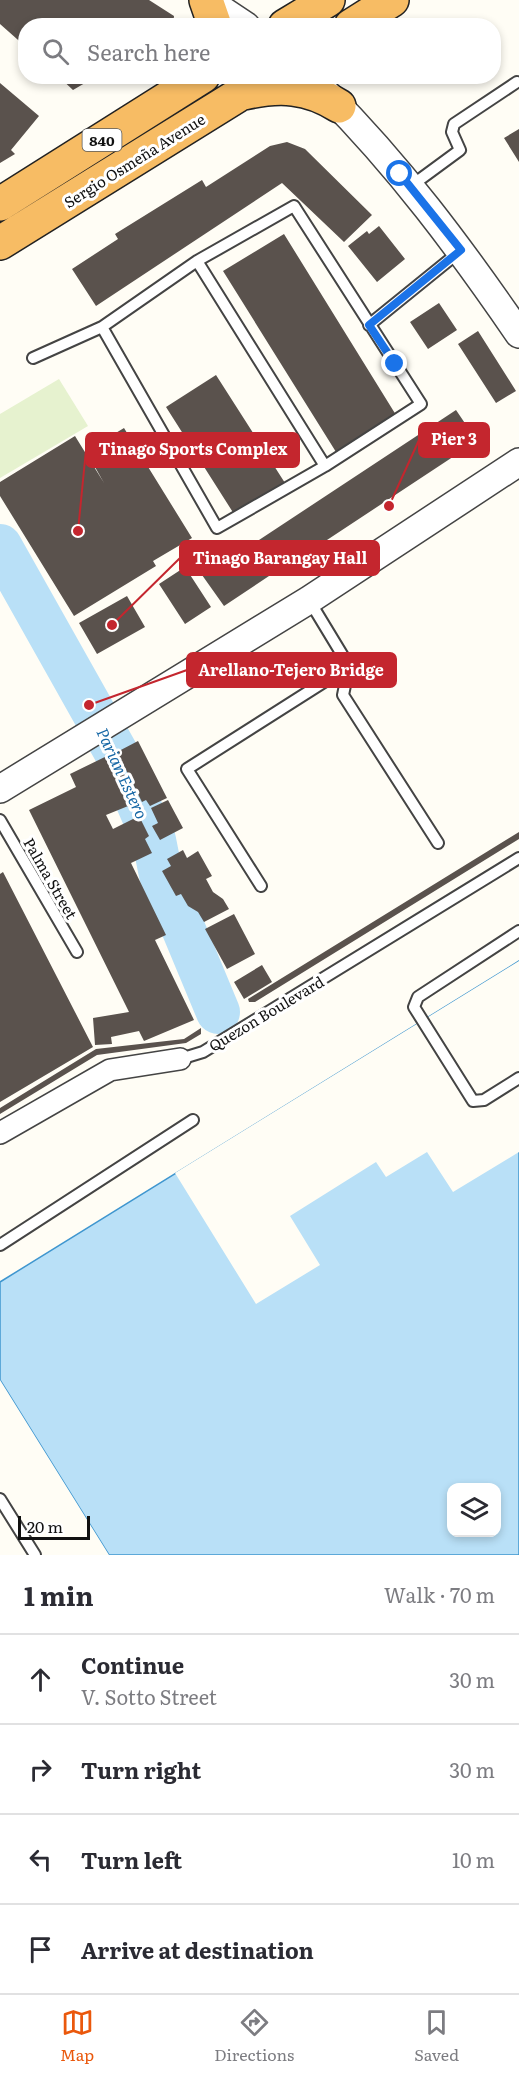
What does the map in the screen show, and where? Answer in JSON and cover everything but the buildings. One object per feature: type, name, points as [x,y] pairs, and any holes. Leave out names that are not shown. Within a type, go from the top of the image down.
[{"type":"highway","points":[[206,0],[212,18]]},
{"type":"highway","points":[[298,18],[328,0]]},
{"type":"highway","points":[[364,18],[392,0]]},
{"type":"highway","name":"840","points":[[0,204],[190,84]]},
{"type":"highway","name":"Sergio Osmeña Avenue","points":[[0,243],[255,85],[292,87],[309,92],[324,88]]},
{"type":"street","points":[[206,0],[234,18]]},
{"type":"street","points":[[324,88],[411,186],[461,250],[519,334]]},
{"type":"street","points":[[0,789],[89,735],[112,718],[309,600],[519,462]]},
{"type":"street","name":"Quezon Boulevard","points":[[0,1133],[110,1070],[180,1059]]},
{"type":"lane","points":[[411,186],[460,150],[452,132],[454,124],[517,82]]},
{"type":"lane","points":[[33,358],[102,327],[197,261],[294,206],[421,404],[325,466],[217,528],[102,327]]},
{"type":"lane","points":[[369,325],[461,250]]},
{"type":"lane","points":[[197,261],[325,466]]},
{"type":"lane","points":[[309,600],[349,666],[344,695],[438,843]]},
{"type":"lane","points":[[261,886],[187,769],[349,666]]},
{"type":"lane","name":"Palma Street","points":[[0,819],[77,952]]},
{"type":"lane","name":"Quezon Boulevard","points":[[180,1059],[202,1052],[519,858]]},
{"type":"lane","points":[[519,931],[417,997],[414,1007],[473,1101],[484,1100],[519,1078]]},
{"type":"lane","points":[[0,1245],[193,1120]]},
{"type":"lane","points":[[0,1499],[35,1555]]},
{"type":"green space","points":[[59,379],[88,426],[0,478],[0,414]]},
{"type":"water","points":[[519,961],[519,1555],[109,1555],[0,1380],[0,1282]]},
{"type":"pier","points":[[519,961],[519,1152],[453,1192],[427,1152],[386,1177],[376,1162],[290,1216],[320,1265],[256,1304],[175,1173]]},
{"type":"pier","points":[[0,1380],[109,1555],[105,1555],[0,1386]]},
{"type":"waterway","name":"Parian Estero","points":[[0,546],[117,754],[154,840],[161,875],[218,1012]]},
{"type":"place","name":"Pier 3","points":[[389,506]]},
{"type":"place","name":"Tinago Sports Complex","points":[[78,531]]},
{"type":"place","name":"Tinago Barangay Hall","points":[[112,625]]},
{"type":"place","name":"Arellano-Tejero Bridge","points":[[89,705]]},
{"type":"route","points":[[395,364],[369,325],[461,250],[400,174]]}]
